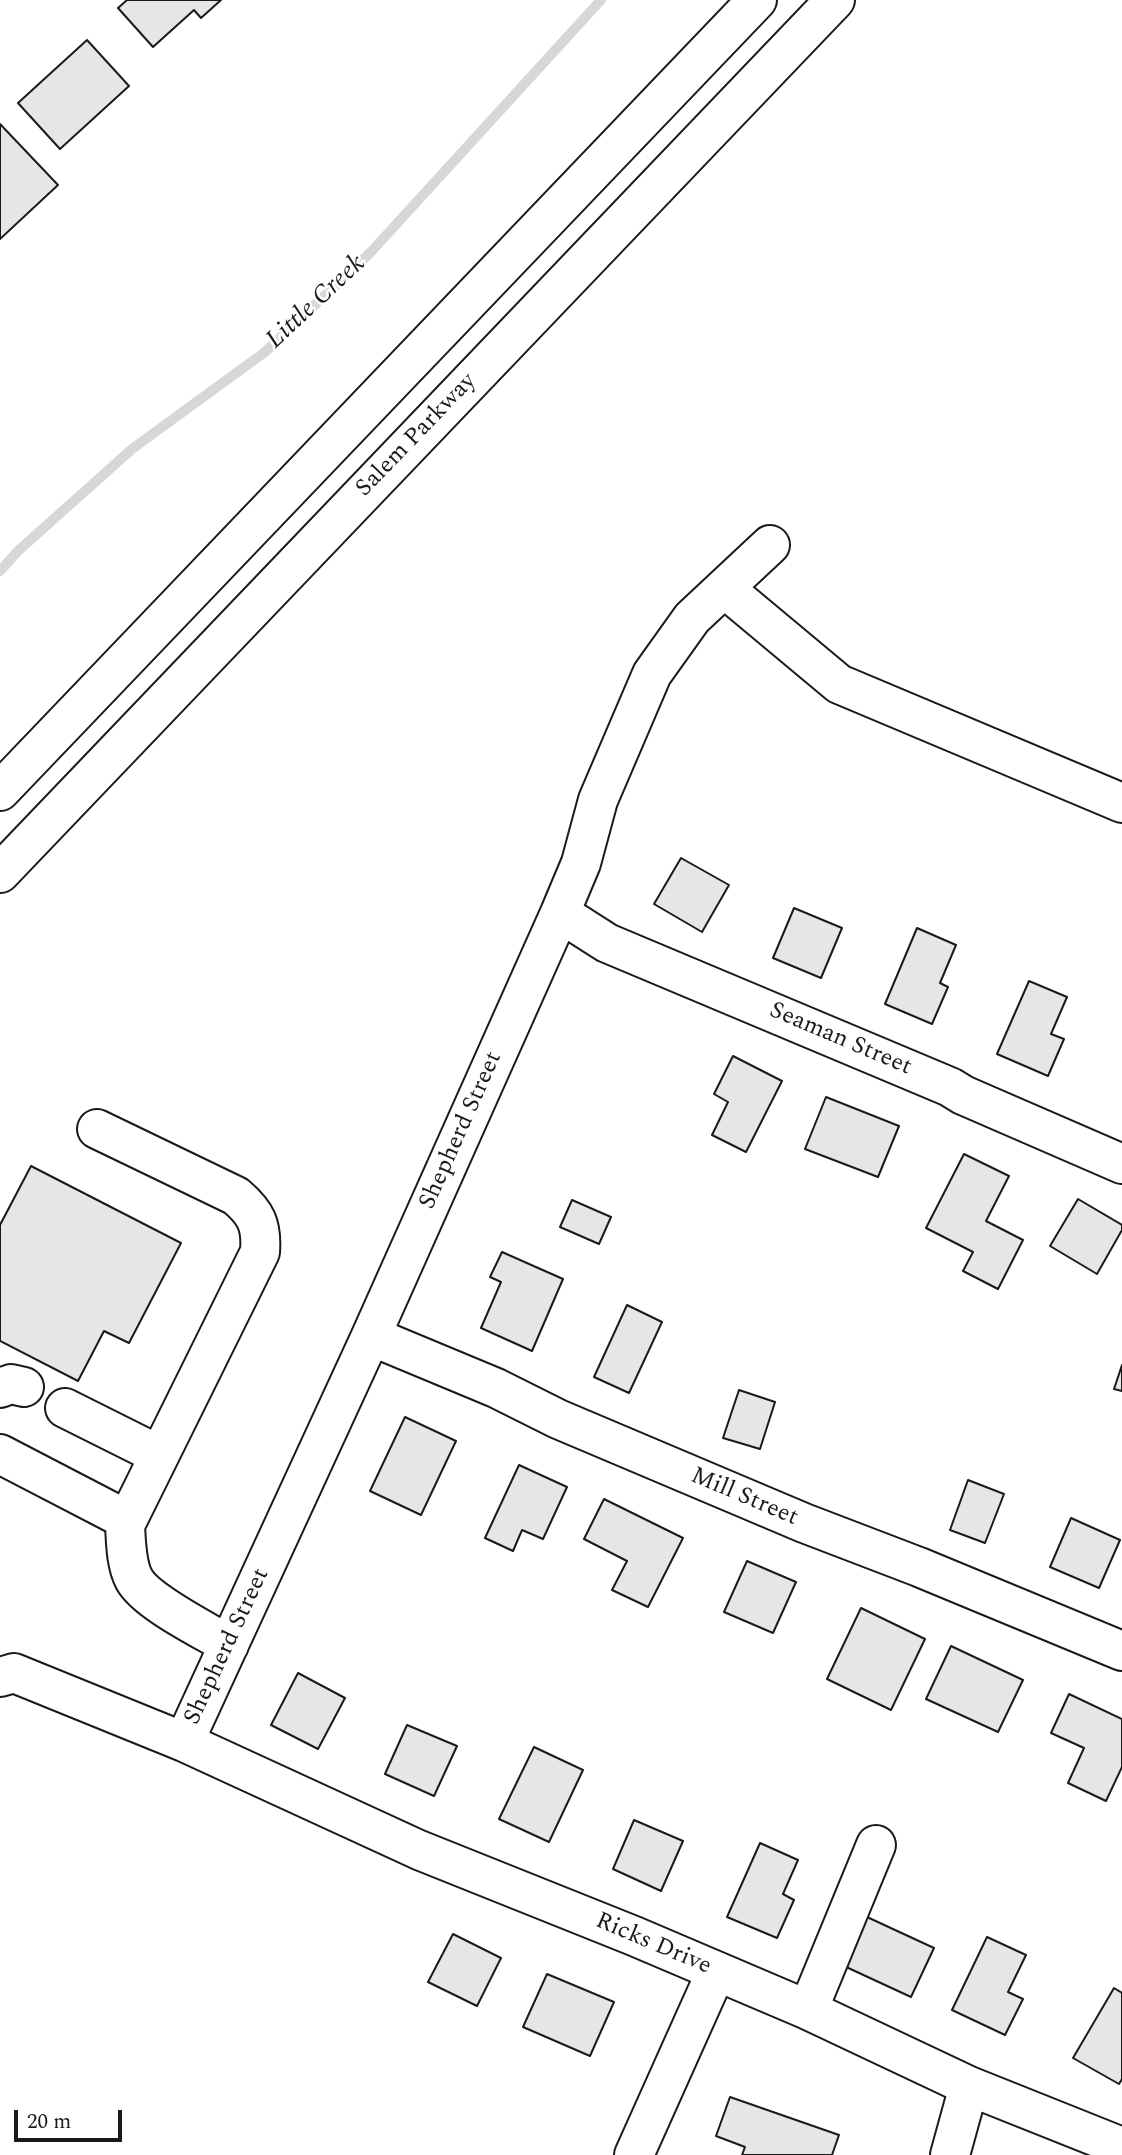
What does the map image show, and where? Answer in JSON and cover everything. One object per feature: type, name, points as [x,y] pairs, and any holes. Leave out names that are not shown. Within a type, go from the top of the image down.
[{"type":"main road","points":[[0,791],[757,0]]},
{"type":"main road","name":"Salem Parkway","points":[[0,873],[835,0]]},
{"type":"main road","name":"Shepherd Street","points":[[184,1742],[371,1336],[560,913],[581,863],[598,800],[652,674],[692,618],[771,545]]},
{"type":"main road","points":[[724,588],[839,684],[1122,803]]},
{"type":"main road","name":"Seaman Street","points":[[560,913],[607,943],[950,1087],[1122,1164]]},
{"type":"main road","points":[[97,1129],[236,1196],[251,1209],[261,1237],[260,1252],[124,1525],[127,1554],[134,1579],[148,1596],[229,1645]]},
{"type":"main road","name":"Mill Street","points":[[371,1336],[792,1518],[1122,1651]]},
{"type":"main road","points":[[65,1408],[159,1455]]},
{"type":"main road","points":[[0,1454],[127,1520]]},
{"type":"main road","name":"Ricks Drive","points":[[0,1676],[14,1673],[184,1742],[419,1850],[634,1936],[808,2010],[969,2086],[1122,2147]]},
{"type":"main road","points":[[808,2010],[876,1845]]},
{"type":"main road","points":[[634,2155],[716,1972]]},
{"type":"main road","points":[[950,2155],[969,2086]]},
{"type":"building","points":[[127,0],[221,0],[201,18],[194,10],[153,47],[118,8]]},
{"type":"building","points":[[87,40],[129,86],[60,149],[18,103]]},
{"type":"building","points":[[0,124],[58,185],[0,239]]},
{"type":"building","points":[[681,858],[729,885],[702,932],[654,904]]},
{"type":"building","points":[[794,908],[842,928],[821,978],[773,958]]},
{"type":"building","points":[[917,928],[956,945],[940,983],[948,987],[932,1024],[885,1004]]},
{"type":"building","points":[[1029,981],[1067,997],[1051,1034],[1064,1039],[1048,1076],[997,1054]]},
{"type":"building","points":[[733,1056],[782,1081],[746,1152],[712,1135],[728,1102],[714,1094]]},
{"type":"building","points":[[826,1097],[899,1126],[878,1177],[805,1149]]},
{"type":"building","points":[[964,1154],[1009,1176],[986,1221],[1023,1240],[998,1289],[963,1271],[973,1252],[926,1228]]},
{"type":"building","points":[[31,1166],[181,1243],[129,1343],[104,1331],[78,1381],[0,1341],[0,1225]]},
{"type":"building","points":[[1078,1199],[1122,1225],[1122,1230],[1097,1274],[1050,1246]]},
{"type":"building","points":[[572,1200],[611,1217],[599,1244],[560,1227]]},
{"type":"building","points":[[502,1252],[563,1279],[532,1351],[481,1328],[501,1282],[490,1277]]},
{"type":"building","points":[[627,1305],[662,1322],[629,1393],[594,1377]]},
{"type":"building","points":[[1122,1365],[1122,1391],[1114,1389]]},
{"type":"building","points":[[739,1390],[775,1402],[760,1449],[723,1438]]},
{"type":"building","points":[[405,1417],[456,1441],[421,1515],[370,1491]]},
{"type":"building","points":[[519,1465],[567,1487],[543,1539],[522,1530],[513,1551],[485,1538]]},
{"type":"building","points":[[968,1480],[1004,1494],[985,1543],[950,1530]]},
{"type":"building","points":[[604,1499],[683,1538],[648,1607],[612,1590],[627,1561],[584,1539]]},
{"type":"building","points":[[1071,1518],[1120,1540],[1099,1588],[1050,1567]]},
{"type":"building","points":[[747,1561],[796,1582],[773,1633],[724,1612]]},
{"type":"building","points":[[861,1608],[925,1639],[891,1710],[827,1679]]},
{"type":"building","points":[[951,1646],[1023,1680],[998,1732],[926,1699]]},
{"type":"building","points":[[298,1673],[345,1698],[318,1749],[271,1725]]},
{"type":"building","points":[[1069,1694],[1122,1719],[1122,1767],[1106,1801],[1068,1783],[1084,1748],[1051,1733]]},
{"type":"building","points":[[407,1725],[457,1746],[434,1796],[385,1774]]},
{"type":"building","points":[[534,1747],[583,1770],[549,1842],[499,1819]]},
{"type":"building","points":[[634,1820],[683,1841],[661,1891],[613,1869]]},
{"type":"building","points":[[760,1843],[798,1860],[783,1894],[794,1900],[777,1938],[727,1917]]},
{"type":"building","points":[[867,1917],[934,1948],[911,1997],[844,1966]]},
{"type":"building","points":[[453,1934],[501,1958],[477,2006],[428,1982]]},
{"type":"building","points":[[987,1937],[1026,1955],[1008,1992],[1023,1999],[1005,2035],[952,2010]]},
{"type":"building","points":[[547,1974],[614,2002],[590,2056],[523,2027]]},
{"type":"building","points":[[1114,1988],[1122,1993],[1122,2079],[1119,2084],[1073,2058]]},
{"type":"building","points":[[730,2097],[839,2135],[832,2155],[742,2155],[745,2147],[716,2136]]},
{"type":"waterway","name":"Little Creek","points":[[0,571],[18,551],[132,449],[265,352],[370,253],[601,0]]}]
